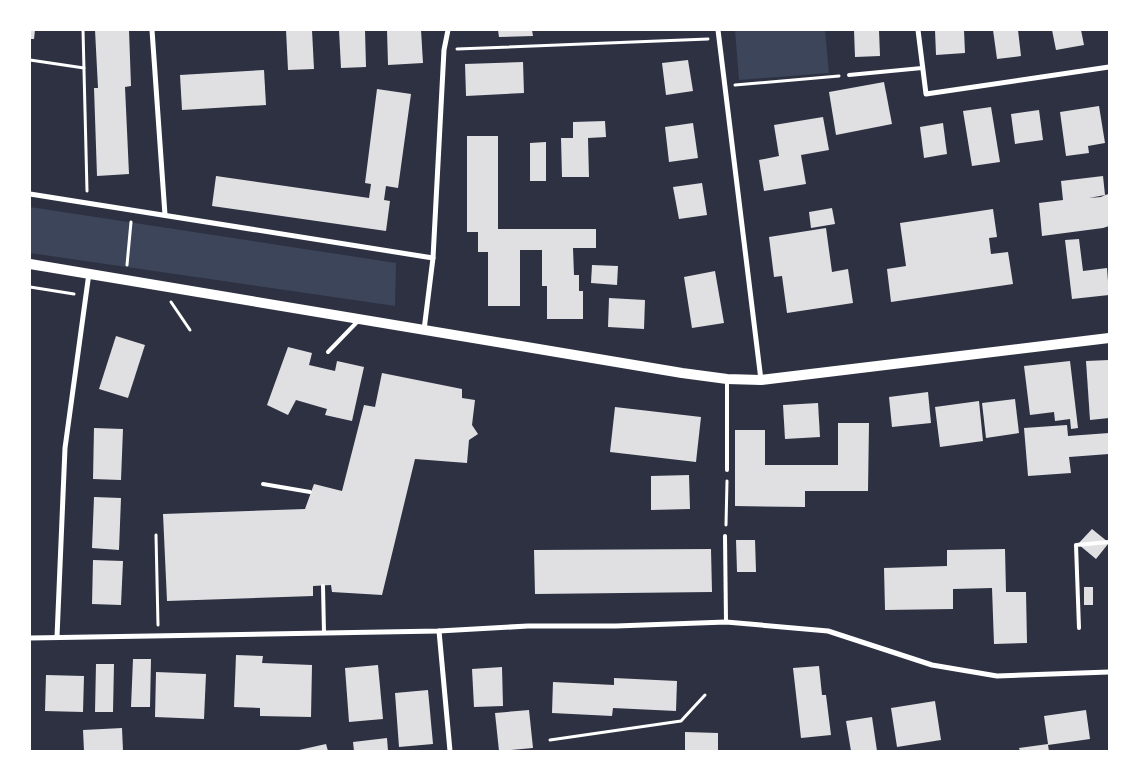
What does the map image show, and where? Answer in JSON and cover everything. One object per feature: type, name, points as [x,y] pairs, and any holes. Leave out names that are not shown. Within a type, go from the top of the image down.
[{"type":"main road","points":[[30,264],[88,272],[424,330],[727,379],[761,380],[1109,338]]},
{"type":"street","points":[[152,30],[165,215]]},
{"type":"street","points":[[424,330],[433,258],[444,50],[448,30]]},
{"type":"street","points":[[718,30],[761,380]]},
{"type":"street","points":[[918,30],[926,94],[1109,67]]},
{"type":"street","points":[[30,194],[433,258]]},
{"type":"street","points":[[57,637],[65,448],[88,272]]},
{"type":"street","points":[[30,638],[439,631],[528,626],[616,626],[726,622],[828,631],[932,665],[997,676],[1109,672]]},
{"type":"street","points":[[439,631],[450,751]]},
{"type":"lane","points":[[849,75],[922,68]]},
{"type":"lane","points":[[328,352],[361,319]]},
{"type":"lane","points":[[727,379],[727,470]]},
{"type":"lane","points":[[263,484],[310,492]]},
{"type":"lane","points":[[725,536],[726,622]]},
{"type":"lane","points":[[1079,628],[1076,545],[1109,542]]},
{"type":"lane","points":[[323,586],[324,633]]},
{"type":"path","points":[[83,30],[87,204]]},
{"type":"path","points":[[444,50],[718,39]]},
{"type":"path","points":[[30,60],[84,68]]},
{"type":"path","points":[[724,86],[849,75]]},
{"type":"path","points":[[126,279],[132,210]]},
{"type":"path","points":[[159,284],[190,330]]},
{"type":"path","points":[[30,287],[86,296]]},
{"type":"path","points":[[725,536],[727,470]]},
{"type":"path","points":[[156,535],[158,636]]},
{"type":"path","points":[[550,740],[681,721],[705,695]]},
{"type":"shaded area","points":[[735,30],[825,30],[829,73],[739,80]]},
{"type":"shaded area","points":[[30,207],[396,263],[395,306],[30,253]]},
{"type":"building","points":[[30,30],[35,30],[34,39],[30,39]]},
{"type":"building","points":[[95,30],[129,30],[131,86],[125,87],[129,174],[97,176],[94,88],[98,88]]},
{"type":"building","points":[[286,30],[312,30],[314,69],[288,70]]},
{"type":"building","points":[[339,30],[365,30],[366,67],[341,68]]},
{"type":"building","points":[[387,30],[421,30],[423,63],[388,65]]},
{"type":"building","points":[[498,30],[532,30],[533,36],[499,37]]},
{"type":"building","points":[[854,30],[879,30],[880,56],[855,57]]},
{"type":"building","points":[[935,30],[964,30],[965,53],[936,55]]},
{"type":"building","points":[[993,30],[1018,30],[1021,56],[997,59]]},
{"type":"building","points":[[1052,30],[1081,30],[1084,45],[1056,50]]},
{"type":"building","points":[[688,60],[693,91],[666,95],[662,63]]},
{"type":"building","points":[[523,62],[524,93],[466,96],[465,64]]},
{"type":"building","points":[[264,70],[266,105],[182,110],[180,75]]},
{"type":"building","points":[[884,82],[892,124],[836,135],[829,92]]},
{"type":"building","points":[[377,89],[411,94],[398,188],[386,186],[384,200],[390,201],[386,231],[212,206],[216,176],[369,198],[371,184],[365,183]]},
{"type":"building","points":[[1099,106],[1105,143],[1088,146],[1089,153],[1066,156],[1060,112]]},
{"type":"building","points":[[991,107],[1000,162],[972,166],[963,111]]},
{"type":"building","points":[[1039,110],[1043,140],[1015,144],[1011,114]]},
{"type":"building","points":[[823,117],[829,150],[801,155],[806,184],[764,191],[759,160],[779,156],[774,125]]},
{"type":"building","points":[[605,121],[606,137],[588,138],[589,177],[562,177],[561,138],[573,138],[573,122]]},
{"type":"building","points":[[693,123],[698,158],[669,162],[665,127]]},
{"type":"building","points":[[943,123],[947,154],[924,158],[920,127]]},
{"type":"building","points":[[467,136],[498,136],[498,229],[596,229],[596,248],[573,248],[574,275],[579,275],[579,291],[583,291],[583,319],[547,319],[547,286],[542,286],[542,250],[520,250],[520,306],[488,306],[488,252],[478,252],[478,232],[467,232]]},
{"type":"building","points":[[546,142],[546,181],[530,181],[530,143]]},
{"type":"building","points":[[1103,176],[1105,195],[1109,194],[1109,226],[1042,236],[1039,203],[1063,200],[1061,181]]},
{"type":"building","points":[[702,183],[707,215],[679,219],[673,187]]},
{"type":"building","points":[[832,208],[835,224],[811,228],[809,212]]},
{"type":"building","points":[[993,209],[997,237],[989,238],[991,254],[1008,252],[1013,284],[891,302],[887,269],[906,266],[900,223]]},
{"type":"building","points":[[826,228],[832,272],[848,269],[853,303],[787,313],[782,276],[774,277],[769,237]]},
{"type":"building","points":[[1079,239],[1083,271],[1107,268],[1109,295],[1072,299],[1065,240]]},
{"type":"building","points":[[592,265],[618,266],[617,285],[591,283]]},
{"type":"building","points":[[715,271],[724,323],[692,328],[684,277]]},
{"type":"building","points":[[609,298],[645,300],[644,329],[608,327]]},
{"type":"building","points":[[116,336],[145,345],[128,398],[99,389]]},
{"type":"building","points":[[288,347],[312,353],[309,365],[335,371],[337,361],[364,367],[352,421],[325,415],[327,409],[296,400],[288,415],[267,405]]},
{"type":"building","points":[[1109,360],[1109,418],[1090,420],[1086,361]]},
{"type":"building","points":[[1070,361],[1078,428],[1071,429],[1070,419],[1055,421],[1054,412],[1030,415],[1024,366]]},
{"type":"building","points":[[382,373],[462,389],[462,398],[475,400],[472,425],[478,434],[469,440],[467,463],[415,459],[382,595],[332,592],[331,585],[313,586],[313,596],[167,601],[163,514],[305,509],[314,484],[342,491],[364,405],[375,407]]},
{"type":"building","points":[[928,392],[931,423],[892,427],[889,397]]},
{"type":"building","points":[[1015,399],[1019,433],[986,438],[982,403]]},
{"type":"building","points":[[979,401],[983,441],[940,447],[935,407]]},
{"type":"building","points":[[818,403],[820,437],[785,439],[783,405]]},
{"type":"building","points":[[615,407],[701,417],[696,462],[610,452]]},
{"type":"building","points":[[838,423],[869,423],[868,491],[805,491],[805,507],[735,506],[735,430],[765,430],[765,465],[838,465]]},
{"type":"building","points":[[1067,425],[1068,436],[1109,433],[1109,454],[1069,457],[1071,473],[1028,476],[1024,428]]},
{"type":"building","points":[[94,428],[123,429],[121,480],[93,479]]},
{"type":"building","points":[[689,475],[690,509],[651,510],[651,476]]},
{"type":"building","points":[[94,497],[121,498],[119,550],[92,548]]},
{"type":"building","points":[[1092,529],[1108,542],[1109,540],[1109,545],[1096,559],[1078,544]]},
{"type":"building","points":[[736,540],[755,540],[756,572],[737,572]]},
{"type":"building","points":[[711,549],[712,592],[535,594],[534,550]]},
{"type":"building","points":[[1005,549],[1006,592],[1026,592],[1027,643],[994,644],[992,588],[953,589],[953,609],[885,610],[884,568],[947,566],[947,550]]},
{"type":"building","points":[[93,560],[123,561],[121,605],[92,604]]},
{"type":"building","points":[[1084,587],[1093,587],[1093,605],[1084,605]]},
{"type":"building","points":[[236,655],[263,656],[262,663],[312,665],[311,717],[260,716],[260,708],[234,707]]},
{"type":"building","points":[[133,659],[151,659],[150,707],[131,707]]},
{"type":"building","points":[[96,664],[114,664],[113,712],[95,712]]},
{"type":"building","points":[[378,665],[383,719],[349,722],[345,668]]},
{"type":"building","points":[[819,666],[822,695],[826,695],[831,735],[801,738],[793,668]]},
{"type":"building","points":[[502,667],[503,706],[474,707],[472,669]]},
{"type":"building","points":[[156,672],[206,674],[204,719],[155,717]]},
{"type":"building","points":[[46,675],[84,676],[83,712],[45,711]]},
{"type":"building","points":[[614,678],[677,681],[676,711],[613,708],[612,716],[552,713],[553,682],[614,685]]},
{"type":"building","points":[[428,690],[433,744],[399,747],[395,693]]},
{"type":"building","points":[[935,701],[941,740],[897,747],[891,708]]},
{"type":"building","points":[[529,710],[533,748],[499,751],[495,713]]},
{"type":"building","points":[[1086,710],[1090,739],[1048,745],[1049,751],[1020,751],[1019,748],[1048,744],[1044,716]]},
{"type":"building","points":[[872,717],[877,751],[851,751],[846,721]]},
{"type":"building","points":[[122,728],[123,751],[84,751],[83,730]]},
{"type":"building","points":[[685,732],[718,733],[718,751],[685,751]]},
{"type":"building","points":[[387,738],[388,751],[354,751],[353,742]]},
{"type":"building","points":[[326,744],[328,751],[299,751],[299,750]]}]
